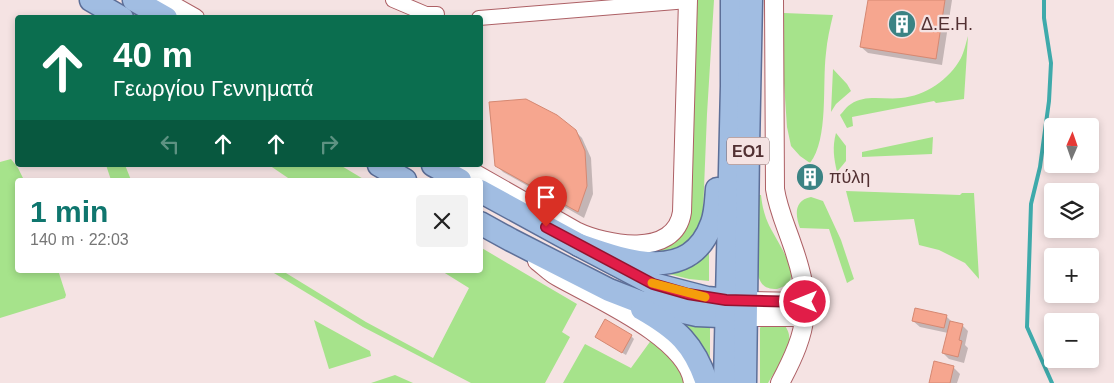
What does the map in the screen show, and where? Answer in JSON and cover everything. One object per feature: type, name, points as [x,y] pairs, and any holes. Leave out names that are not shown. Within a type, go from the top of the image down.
[{"type":"main road","points":[[91,0],[117,15]]},
{"type":"main road","points":[[134,0],[161,15]]},
{"type":"main road","name":"ΕΟ1","points":[[737,1],[733,45],[737,309],[745,383]]},
{"type":"main road","name":"ΕΟ1","points":[[724,383],[737,309],[748,148],[737,1]]},
{"type":"main road","points":[[579,246],[630,260],[665,263],[688,256],[704,240],[715,211],[722,79],[725,63],[733,45]]},
{"type":"main road","points":[[382,167],[402,178]]},
{"type":"main road","points":[[437,167],[456,178]]},
{"type":"main road","points":[[483,193],[579,246],[653,284],[737,309]]},
{"type":"main road","points":[[483,225],[609,290],[672,328],[686,342],[699,361],[707,383]]},
{"type":"main road","points":[[609,290],[640,302],[697,315],[737,309]]},
{"type":"street","points":[[163,0],[190,15]]},
{"type":"street","points":[[393,0],[432,15]]},
{"type":"street","points":[[436,0],[438,15]]},
{"type":"street","points":[[774,0],[775,190],[802,273],[805,310],[798,347],[780,383]]},
{"type":"street","points":[[483,18],[688,1],[682,212],[678,226],[670,236],[659,241],[642,244],[618,243],[593,238],[576,231],[483,178]]},
{"type":"street","points":[[464,167],[483,178]]},
{"type":"street","points":[[511,240],[556,276],[650,329],[668,342],[684,359],[693,383]]},
{"type":"street","points":[[737,309],[805,310]]},
{"type":"green space","points":[[695,0],[714,0],[703,213],[701,224],[686,245],[658,255],[642,249],[682,234],[688,224]]},
{"type":"green space","points":[[784,13],[833,15],[826,53],[824,111],[820,140],[816,153],[810,163],[791,146],[787,127],[782,54]]},
{"type":"green space","points":[[968,36],[964,99],[936,103],[934,101],[852,117],[853,126],[847,128],[840,115],[848,106],[857,101],[869,98],[910,97],[927,90],[943,80],[961,58]]},
{"type":"green space","points":[[833,69],[851,91],[836,104],[831,112]]},
{"type":"green space","points":[[836,133],[846,146],[846,161],[837,172],[834,153]]},
{"type":"green space","points":[[933,137],[932,154],[862,157],[862,152]]},
{"type":"green space","points":[[11,159],[23,178],[15,178],[15,273],[59,273],[66,295],[65,298],[0,318],[0,162]]},
{"type":"green space","points":[[107,167],[126,167],[130,178],[110,178]]},
{"type":"green space","points":[[272,167],[343,167],[362,178],[288,178]]},
{"type":"green space","points":[[846,191],[960,195],[962,193],[974,193],[979,279],[965,263],[939,250],[919,245],[914,219],[854,222]]},
{"type":"green space","points":[[759,195],[761,195],[768,223],[786,257],[791,271],[789,282],[777,289],[764,286],[758,275]]},
{"type":"green space","points":[[811,197],[823,201],[841,240],[854,279],[847,283],[829,229],[800,228],[797,209],[801,201]]},
{"type":"green space","points":[[483,249],[577,304],[562,332],[570,337],[545,383],[471,383],[363,327],[274,273],[286,273],[366,322],[433,358],[469,288],[445,273],[483,273]]},
{"type":"green space","points":[[709,251],[709,281],[669,274]]},
{"type":"green space","points":[[314,320],[370,351],[371,356],[329,369]]},
{"type":"green space","points":[[683,322],[710,323],[710,358],[697,338]]},
{"type":"green space","points":[[781,322],[787,329],[789,344],[782,361],[768,383],[760,383],[760,328],[762,324]]},
{"type":"green space","points":[[652,339],[682,371],[687,383],[563,383],[585,344],[631,368]]},
{"type":"green space","points":[[395,375],[413,383],[371,383]]},
{"type":"building","name":"Δ.Ε.Η.","points":[[868,0],[945,0],[936,59],[860,47]]},
{"type":"building","points":[[526,99],[557,115],[576,130],[585,151],[587,186],[578,212],[495,166],[489,102]]},
{"type":"building","points":[[915,308],[947,315],[944,328],[912,321]]},
{"type":"building","points":[[605,319],[632,335],[622,353],[595,337]]},
{"type":"building","points":[[950,321],[963,324],[959,340],[962,341],[958,357],[942,353]]},
{"type":"building","points":[[934,361],[954,366],[950,383],[929,383]]},
{"type":"waterway","points":[[1044,0],[1044,18],[1051,63],[1049,101],[1040,167],[1031,204],[1027,327],[1052,383]]},
{"type":"slow traffic","points":[[652,283],[705,297]]},
{"type":"place","name":"Δ.Ε.Η.","points":[[902,24]]},
{"type":"place","name":"πύλη","points":[[810,177]]},
{"type":"route","points":[[546,227],[653,284],[706,298],[762,302],[805,302]]}]
